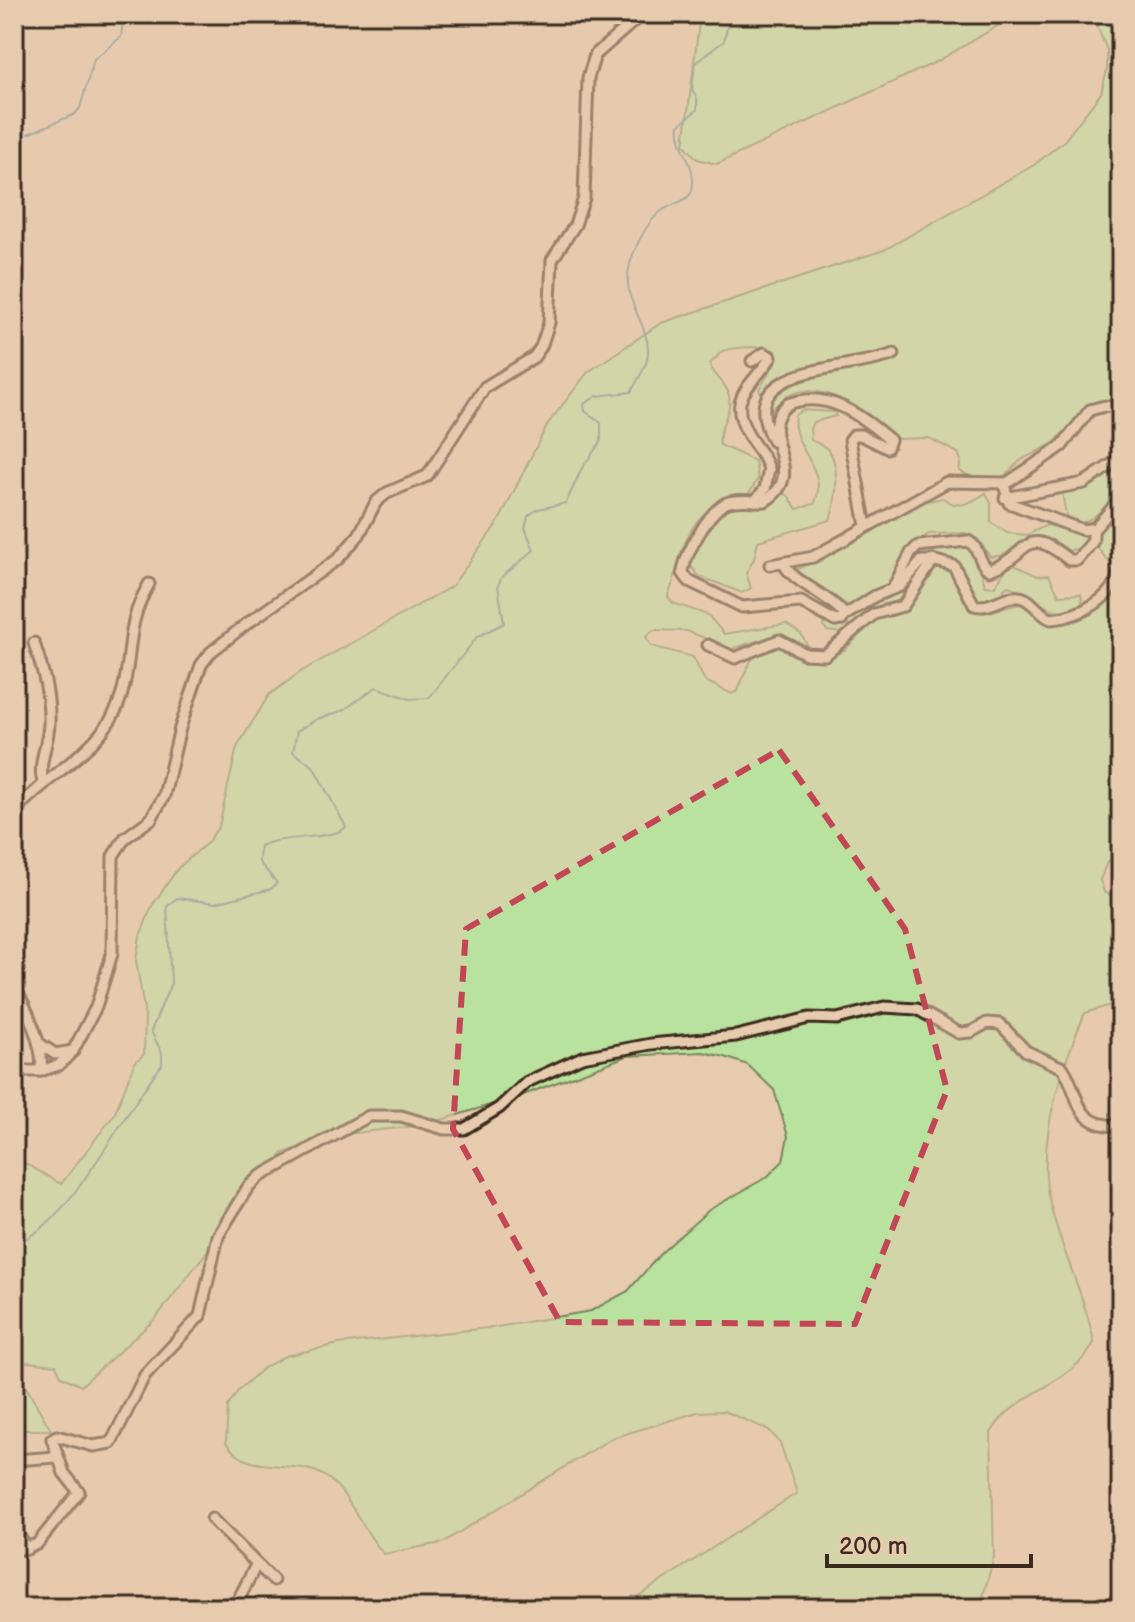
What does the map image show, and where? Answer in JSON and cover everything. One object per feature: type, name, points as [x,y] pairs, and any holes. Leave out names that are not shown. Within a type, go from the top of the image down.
[{"type":"street","points":[[14,1071],[40,1071],[59,1065],[73,1051],[96,1007],[112,954],[113,856],[125,838],[151,819],[164,796],[180,728],[201,665],[245,625],[338,559],[359,535],[376,502],[387,493],[427,476],[485,387],[534,357],[541,347],[549,323],[552,260],[575,225],[584,198],[588,78],[595,55],[642,14]]},
{"type":"street","points":[[752,361],[764,353],[771,357],[747,386],[738,409],[744,427],[769,469],[765,489],[755,501]]},
{"type":"street","points":[[894,354],[861,365],[784,379],[770,395],[764,409],[765,422],[785,465],[784,475],[770,498],[729,502],[718,509],[692,546],[683,566],[684,577],[745,608],[795,601],[810,605],[835,621],[904,582],[922,561],[932,560],[954,566],[974,605],[990,606],[1018,597],[1051,619],[1077,614],[1097,604],[1118,578],[1121,568]]},
{"type":"street","points":[[777,447],[775,430],[780,412],[788,404],[801,401],[854,410],[889,438],[891,444],[887,448],[859,434],[850,440],[866,526]]},
{"type":"street","points":[[770,565],[813,557],[950,481],[1004,484],[1062,446],[1090,410],[1105,406],[1121,409]]},
{"type":"street","points":[[1005,498],[1084,483],[1121,458]]},
{"type":"street","points":[[1004,484],[1005,498],[1014,506],[1079,530],[1093,529]]},
{"type":"street","points":[[891,590],[911,553],[921,545],[968,541],[976,547],[984,566],[990,570],[1035,543],[1049,544],[1067,559],[1075,561],[1093,541],[1093,529],[1121,498]]},
{"type":"street","points":[[708,645],[735,658],[768,642],[782,640],[806,654],[825,655],[874,614],[903,606],[921,576],[933,565],[932,560]]},
{"type":"street","points":[[784,564],[792,576],[822,593],[844,616]]},
{"type":"street","points":[[14,817],[21,804],[92,743],[113,716],[124,685],[131,621],[149,584]]},
{"type":"street","points":[[34,643],[49,705],[48,741],[40,773],[44,784]]},
{"type":"street","points":[[14,988],[38,1042],[43,1061],[40,1071]]},
{"type":"street","points":[[14,1551],[37,1544],[79,1492],[64,1473],[51,1442],[54,1437],[98,1447],[115,1440],[133,1394],[145,1375],[200,1316],[215,1244],[248,1187],[259,1177],[363,1118],[401,1116],[444,1129],[460,1130],[495,1111],[527,1082],[578,1058],[651,1044],[736,1036],[809,1018],[837,1019],[884,1007],[917,1009],[959,1033],[971,1032],[987,1023],[1000,1024],[1026,1051],[1061,1065],[1081,1111],[1100,1124],[1121,1126]]},
{"type":"street","points":[[38,1042],[55,1054],[73,1051]]},
{"type":"street","points":[[14,1460],[57,1457]]},
{"type":"street","points":[[212,1519],[273,1580]]},
{"type":"street","points":[[14,1528],[27,1549]]},
{"type":"street","points":[[234,1608],[256,1565]]},
{"type":"highlighted area","points":[[779,750],[905,929],[947,1090],[855,1324],[560,1322],[453,1129],[466,929]]},
{"type":"green space","points":[[700,14],[1018,14],[938,61],[717,164],[697,159],[684,144]]},
{"type":"green space","points":[[1092,14],[1121,14],[1121,402],[1100,400],[1089,404],[1054,443],[1021,460],[1003,477],[972,477],[959,471],[961,460],[958,453],[929,438],[896,439],[862,411],[833,396],[803,391],[787,396],[770,410],[759,389],[776,362],[776,351],[750,347],[722,351],[710,364],[729,396],[720,445],[755,461],[758,479],[748,495],[716,504],[696,523],[683,548],[668,597],[673,603],[708,615],[724,634],[786,624],[801,634],[808,646],[777,637],[731,649],[687,631],[653,630],[646,637],[651,646],[693,657],[705,681],[732,694],[738,691],[751,661],[762,651],[779,647],[804,661],[830,659],[847,648],[874,619],[908,610],[931,571],[945,567],[952,569],[969,610],[984,613],[1020,604],[1046,622],[1056,624],[1067,624],[1088,615],[1121,585],[1121,854],[1107,862],[1100,880],[1104,892],[1121,903],[1116,918],[1121,925],[1121,1002],[1085,1013],[1053,1106],[1046,1156],[1050,1203],[1094,1343],[1072,1369],[1014,1407],[991,1433],[994,1557],[980,1608],[620,1608],[797,1493],[780,1443],[769,1430],[724,1411],[698,1412],[612,1438],[442,1543],[384,1554],[340,1490],[323,1475],[297,1467],[259,1464],[236,1454],[226,1443],[228,1406],[238,1391],[262,1369],[285,1356],[339,1344],[497,1327],[591,1311],[628,1291],[662,1252],[709,1210],[767,1177],[783,1161],[788,1136],[774,1090],[748,1065],[703,1052],[627,1056],[526,1094],[425,1125],[337,1135],[283,1153],[155,1319],[81,1386],[61,1376],[56,1365],[26,1362],[18,1373],[51,1430],[14,1430],[14,1157],[61,1184],[114,1115],[135,1062],[144,1054],[145,1016],[136,960],[140,936],[152,906],[178,868],[207,843],[219,826],[237,747],[269,695],[302,671],[452,586],[499,521],[547,425],[588,372],[661,323],[884,250],[1034,165],[1064,141],[1101,93],[1107,70],[1107,50]]},
{"type":"green space","points":[[802,410],[834,412],[836,416],[813,422],[810,429],[811,440],[826,448],[835,465],[835,495],[830,520],[758,541],[754,559],[746,573],[751,588],[742,593],[699,576],[690,565],[693,555],[710,525],[726,511],[766,503],[781,493],[788,495],[797,509],[814,504],[818,492],[817,481],[795,426],[795,415]]},
{"type":"green space","points":[[1121,464],[1118,485],[1103,509],[1076,526],[1067,521],[1062,492],[1093,485]]},
{"type":"green space","points":[[986,493],[991,503],[991,522],[1007,533],[1027,535],[1047,525],[1084,533],[1087,540],[1083,547],[1069,551],[1056,542],[1036,538],[1011,551],[990,557],[978,539],[965,533],[929,534],[907,549],[898,570],[886,585],[850,607],[796,570],[837,551],[863,530],[924,502],[943,498],[960,505]]},
{"type":"green space","points":[[1121,507],[1121,558],[1112,566],[1097,547],[1100,529]]},
{"type":"green space","points":[[965,544],[977,555],[985,586],[994,587],[1007,568],[1014,565],[1038,576],[1049,575],[1059,595],[1081,594],[1083,606],[1061,611],[1052,609],[1008,586],[1004,589],[1004,597],[981,601],[969,589],[959,565],[951,561],[933,558],[908,568],[922,549]]},
{"type":"green space","points":[[924,566],[899,604],[841,633],[827,631],[824,627],[825,621],[853,617],[879,598],[901,590]]},
{"type":"waterway","points":[[14,140],[75,114],[80,108],[94,59],[121,37],[123,21],[130,14]]},
{"type":"waterway","points":[[14,1243],[34,1233],[55,1216],[75,1193],[162,1065],[162,1053],[151,1031],[171,983],[167,906],[177,898],[215,903],[271,889],[277,883],[259,862],[260,846],[281,840],[331,834],[346,827],[313,766],[293,752],[297,731],[317,719],[344,710],[376,687],[410,699],[429,698],[477,637],[504,623],[498,586],[501,578],[534,550],[525,528],[528,516],[538,509],[566,503],[581,470],[601,441],[601,423],[585,411],[584,404],[597,396],[631,392],[642,373],[648,352],[647,342],[630,295],[629,267],[635,249],[651,222],[663,210],[688,197],[692,190],[692,172],[679,125],[697,110],[697,98],[692,90],[695,63],[724,41],[730,14]]}]
